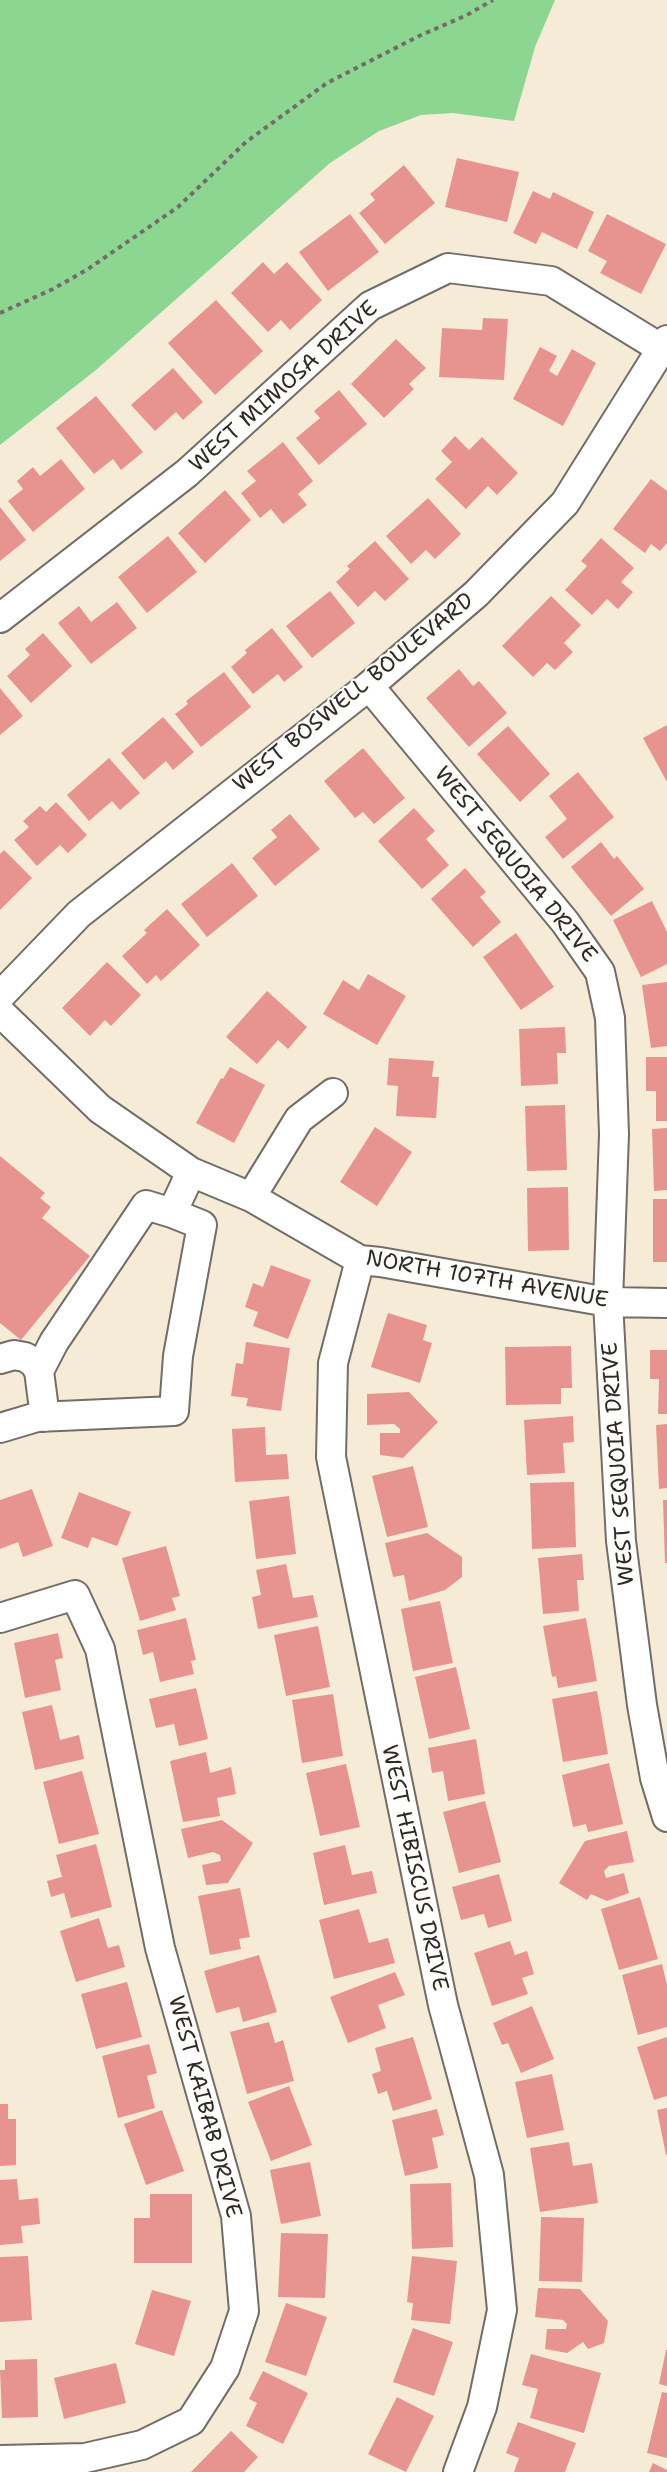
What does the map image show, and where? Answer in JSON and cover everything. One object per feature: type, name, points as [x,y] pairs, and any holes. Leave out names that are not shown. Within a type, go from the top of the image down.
[{"type":"street","name":"WEST MIMOSA DRIVE","points":[[0,618],[187,473],[370,306],[448,268],[551,281],[666,347]]},
{"type":"street","name":"WEST BOSWELL BOULEVARD","points":[[0,996],[79,914],[369,686],[476,594],[565,503],[666,347]]},
{"type":"street","name":"WEST SEQUOIA DRIVE","points":[[369,686],[566,922],[600,972],[610,1018],[614,1122],[608,1302],[621,1541],[642,1705],[655,1778],[667,1818]]},
{"type":"street","name":"NORTH 107TH AVENUE","points":[[0,1012],[100,1109],[191,1172],[250,1197],[360,1260],[608,1302],[667,1303]]},
{"type":"street","points":[[250,1197],[299,1119],[333,1093]]},
{"type":"street","points":[[172,1213],[191,1172]]},
{"type":"street","points":[[0,1428],[37,1417],[174,1411],[178,1356],[202,1225],[146,1205],[58,1335],[39,1371]]},
{"type":"street","name":"WEST HIBISCUS DRIVE","points":[[360,1260],[333,1363],[331,1457],[443,2006],[489,2175],[502,2310],[482,2407],[458,2472]]},
{"type":"street","points":[[0,1359],[14,1355],[25,1357],[34,1363],[39,1371],[45,1417]]},
{"type":"street","name":"WEST KAIBAB DRIVE","points":[[0,1618],[75,1594],[100,1649],[160,1948],[236,2216],[244,2311],[225,2368],[191,2421],[142,2445],[84,2457],[0,2460]]},
{"type":"path","points":[[0,312],[53,289],[88,269],[178,207],[246,142],[327,83],[493,0]]},
{"type":"green space","points":[[0,0],[555,0],[535,47],[514,121],[453,113],[421,115],[379,131],[330,163],[96,370],[0,445]]},
{"type":"building","points":[[457,158],[519,172],[507,222],[445,207]]},
{"type":"building","points":[[404,165],[435,203],[385,244],[359,213],[375,200],[370,194]]},
{"type":"building","points":[[533,191],[550,199],[553,192],[594,212],[577,249],[542,232],[536,244],[513,233]]},
{"type":"building","points":[[350,214],[379,252],[328,291],[299,252]]},
{"type":"building","points":[[607,214],[666,244],[641,294],[600,273],[607,261],[588,251]]},
{"type":"building","points":[[263,262],[274,274],[287,262],[322,300],[290,330],[281,320],[268,332],[231,293]]},
{"type":"building","points":[[216,300],[263,351],[215,395],[168,343]]},
{"type":"building","points":[[483,318],[508,319],[504,380],[439,377],[442,328],[482,330]]},
{"type":"building","points":[[396,339],[426,368],[409,384],[414,389],[384,418],[351,384]]},
{"type":"building","points":[[540,347],[557,356],[549,371],[557,376],[572,349],[596,363],[563,426],[513,399]]},
{"type":"building","points":[[173,368],[203,402],[183,420],[176,412],[155,431],[131,405]]},
{"type":"building","points":[[339,390],[367,424],[319,465],[296,438],[320,418],[314,411]]},
{"type":"building","points":[[96,396],[143,452],[121,470],[113,459],[94,474],[56,428]]},
{"type":"building","points":[[455,436],[469,450],[482,437],[518,473],[497,495],[488,486],[466,509],[435,479],[452,462],[441,451]]},
{"type":"building","points":[[283,442],[313,481],[298,494],[307,505],[283,524],[271,509],[260,518],[241,493],[256,481],[247,471]]},
{"type":"building","points":[[61,459],[85,489],[33,532],[8,501],[23,489],[17,481],[33,467],[40,476]]},
{"type":"building","points":[[651,479],[667,491],[667,543],[660,551],[651,544],[645,553],[613,529]]},
{"type":"building","points":[[225,490],[251,520],[205,563],[178,533]]},
{"type":"building","points":[[428,498],[461,534],[435,559],[426,550],[411,564],[386,536]]},
{"type":"building","points":[[0,507],[26,540],[0,561]]},
{"type":"building","points":[[168,536],[197,572],[147,613],[118,577]]},
{"type":"building","points":[[601,538],[634,568],[621,582],[633,592],[618,609],[607,599],[592,615],[565,590],[587,566],[581,561]]},
{"type":"building","points":[[375,541],[409,579],[385,601],[375,591],[358,607],[336,582],[350,569],[347,566]]},
{"type":"building","points":[[330,591],[355,623],[312,658],[286,626]]},
{"type":"building","points":[[551,596],[581,625],[564,643],[573,652],[555,670],[547,663],[533,677],[502,646]]},
{"type":"building","points":[[117,602],[137,628],[91,664],[58,623],[79,606],[91,622]]},
{"type":"building","points":[[272,628],[303,667],[284,682],[278,674],[253,694],[231,667],[247,653],[245,650]]},
{"type":"building","points":[[43,633],[72,666],[31,703],[7,676],[30,655],[25,649]]},
{"type":"building","points":[[459,669],[473,686],[479,681],[507,713],[469,747],[426,698]]},
{"type":"building","points":[[224,672],[251,707],[201,747],[175,714],[188,704],[186,701]]},
{"type":"building","points":[[0,688],[23,716],[0,735]]},
{"type":"building","points":[[163,717],[194,752],[173,770],[166,761],[144,780],[121,753]]},
{"type":"building","points":[[667,725],[667,782],[643,738]]},
{"type":"building","points":[[508,726],[550,774],[520,802],[477,754]]},
{"type":"building","points":[[363,748],[405,798],[374,824],[363,812],[355,818],[324,781]]},
{"type":"building","points":[[109,758],[140,793],[120,810],[112,801],[89,821],[67,795]]},
{"type":"building","points":[[578,772],[614,817],[563,859],[545,837],[567,819],[549,796]]},
{"type":"building","points":[[56,802],[87,835],[68,853],[60,845],[37,866],[14,840],[29,827],[23,821],[40,806],[46,812]]},
{"type":"building","points":[[414,808],[435,831],[426,839],[449,865],[422,889],[378,841]]},
{"type":"building","points":[[290,814],[320,849],[275,886],[252,858],[277,837],[271,830]]},
{"type":"building","points":[[601,842],[614,859],[617,856],[644,889],[611,916],[571,867]]},
{"type":"building","points":[[4,850],[32,878],[0,910],[0,854]]},
{"type":"building","points":[[232,863],[258,896],[207,937],[181,904]]},
{"type":"building","points":[[465,868],[486,892],[480,897],[501,922],[473,947],[431,899]]},
{"type":"building","points":[[652,901],[667,932],[667,964],[641,977],[613,920]]},
{"type":"building","points":[[167,909],[200,945],[161,981],[156,975],[147,984],[122,956],[147,933],[144,930]]},
{"type":"building","points":[[516,933],[554,987],[521,1010],[483,957]]},
{"type":"building","points":[[107,962],[141,995],[111,1026],[105,1020],[90,1036],[62,1008]]},
{"type":"building","points":[[368,974],[406,996],[377,1045],[323,1014],[343,980],[359,990]]},
{"type":"building","points":[[667,982],[667,1046],[651,1048],[642,985]]},
{"type":"building","points":[[267,991],[307,1027],[288,1049],[278,1040],[257,1064],[226,1037]]},
{"type":"building","points":[[565,1027],[566,1053],[557,1053],[558,1084],[521,1086],[519,1029]]},
{"type":"building","points":[[646,1057],[667,1057],[667,1121],[656,1121],[656,1091],[646,1091]]},
{"type":"building","points":[[389,1058],[434,1061],[432,1077],[439,1077],[436,1118],[396,1116],[398,1086],[387,1085]]},
{"type":"building","points":[[230,1067],[265,1085],[234,1143],[196,1123],[221,1078],[223,1079]]},
{"type":"building","points":[[565,1105],[567,1170],[527,1171],[525,1106]]},
{"type":"building","points":[[375,1127],[412,1152],[377,1206],[340,1182]]},
{"type":"building","points":[[667,1128],[667,1190],[654,1191],[652,1129]]},
{"type":"building","points":[[0,1156],[45,1193],[40,1198],[51,1207],[42,1218],[90,1256],[21,1340],[0,1323]]},
{"type":"building","points":[[568,1187],[569,1250],[528,1251],[527,1188]]},
{"type":"building","points":[[653,1199],[667,1199],[667,1262],[653,1262]]},
{"type":"building","points":[[271,1265],[311,1280],[288,1339],[253,1326],[258,1312],[245,1307],[253,1283],[263,1287]]},
{"type":"building","points":[[388,1313],[427,1325],[423,1340],[432,1343],[420,1383],[371,1367]]},
{"type":"building","points":[[246,1342],[290,1348],[281,1411],[246,1406],[248,1398],[231,1396],[236,1363],[243,1364]]},
{"type":"building","points":[[571,1346],[572,1388],[561,1388],[561,1404],[506,1405],[505,1347]]},
{"type":"building","points":[[650,1350],[667,1350],[667,1414],[658,1414],[659,1379],[650,1379]]},
{"type":"building","points":[[409,1392],[438,1422],[403,1458],[380,1455],[380,1433],[400,1433],[400,1429],[394,1424],[367,1425],[367,1394]]},
{"type":"building","points":[[573,1416],[574,1442],[563,1443],[565,1473],[527,1475],[524,1420]]},
{"type":"building","points":[[667,1424],[667,1488],[659,1489],[656,1425]]},
{"type":"building","points":[[265,1427],[266,1455],[287,1454],[289,1479],[235,1482],[232,1429]]},
{"type":"building","points":[[413,1466],[428,1527],[387,1537],[372,1476]]},
{"type":"building","points":[[574,1482],[576,1547],[532,1549],[530,1483]]},
{"type":"building","points":[[32,1489],[53,1546],[23,1557],[18,1542],[0,1549],[0,1500]]},
{"type":"building","points":[[79,1492],[131,1512],[117,1546],[92,1537],[88,1548],[61,1538]]},
{"type":"building","points":[[289,1496],[296,1554],[256,1559],[249,1501]]},
{"type":"building","points":[[663,1500],[667,1500],[667,1563],[665,1563]]},
{"type":"building","points":[[427,1533],[462,1557],[462,1577],[445,1590],[409,1601],[404,1575],[393,1577],[385,1543]]},
{"type":"building","points":[[166,1546],[180,1596],[172,1598],[176,1610],[140,1621],[122,1558]]},
{"type":"building","points":[[582,1554],[584,1580],[577,1580],[579,1611],[543,1614],[538,1558]]},
{"type":"building","points":[[286,1564],[293,1598],[313,1595],[318,1617],[258,1629],[252,1597],[261,1595],[256,1570]]},
{"type":"building","points":[[440,1601],[453,1663],[413,1671],[401,1609]]},
{"type":"building","points":[[186,1618],[196,1660],[191,1661],[194,1674],[160,1682],[153,1652],[143,1655],[137,1630]]},
{"type":"building","points":[[586,1618],[597,1681],[558,1688],[556,1676],[552,1677],[543,1626]]},
{"type":"building","points":[[318,1626],[330,1687],[286,1696],[274,1635]]},
{"type":"building","points":[[58,1633],[63,1658],[55,1660],[61,1690],[25,1698],[14,1643]]},
{"type":"building","points":[[456,1667],[470,1729],[429,1739],[415,1677]]},
{"type":"building","points":[[196,1688],[208,1739],[179,1746],[174,1724],[156,1728],[149,1699]]},
{"type":"building","points":[[597,1691],[608,1754],[563,1762],[552,1699]]},
{"type":"building","points":[[333,1694],[343,1756],[302,1763],[292,1700]]},
{"type":"building","points":[[52,1705],[60,1740],[79,1735],[84,1759],[35,1770],[22,1712]]},
{"type":"building","points":[[476,1739],[485,1794],[448,1801],[443,1771],[432,1773],[428,1748]]},
{"type":"building","points":[[206,1752],[210,1773],[231,1767],[236,1794],[217,1798],[220,1816],[183,1822],[170,1761]]},
{"type":"building","points":[[609,1763],[623,1824],[588,1832],[586,1824],[573,1827],[562,1775]]},
{"type":"building","points":[[346,1764],[360,1827],[320,1836],[306,1773]]},
{"type":"building","points":[[82,1771],[99,1834],[59,1844],[43,1782]]},
{"type":"building","points":[[485,1801],[501,1862],[459,1873],[443,1812]]},
{"type":"building","points":[[222,1820],[253,1843],[228,1883],[206,1885],[202,1865],[221,1861],[220,1855],[213,1852],[188,1858],[181,1829]]},
{"type":"building","points":[[627,1831],[634,1862],[609,1866],[604,1871],[606,1878],[624,1873],[629,1893],[607,1901],[591,1894],[587,1900],[559,1883],[585,1841]]},
{"type":"building","points":[[96,1844],[112,1907],[71,1918],[64,1893],[51,1897],[47,1881],[62,1877],[56,1855]]},
{"type":"building","points":[[345,1845],[352,1875],[372,1871],[377,1893],[324,1905],[313,1853]]},
{"type":"building","points":[[499,1874],[512,1921],[488,1928],[484,1914],[461,1920],[452,1887]]},
{"type":"building","points":[[240,1888],[250,1937],[239,1939],[241,1949],[210,1955],[198,1896]]},
{"type":"building","points":[[640,1897],[658,1959],[619,1970],[601,1909]]},
{"type":"building","points":[[359,1909],[369,1943],[388,1938],[395,1963],[334,1979],[319,1920]]},
{"type":"building","points":[[99,1918],[108,1948],[119,1945],[125,1967],[76,1982],[60,1931]]},
{"type":"building","points":[[510,1941],[515,1955],[527,1951],[534,1974],[522,1978],[528,1994],[492,2006],[474,1953]]},
{"type":"building","points":[[259,1955],[277,2012],[243,2022],[239,2007],[216,2013],[204,1971]]},
{"type":"building","points":[[662,1964],[667,1985],[667,2027],[638,2035],[622,1975]]},
{"type":"building","points":[[395,1972],[405,1995],[378,2005],[386,2028],[348,2043],[330,1997]]},
{"type":"building","points":[[127,1982],[142,2037],[96,2049],[81,1994]]},
{"type":"building","points":[[532,2006],[554,2059],[521,2073],[508,2043],[502,2045],[493,2023]]},
{"type":"building","points":[[269,2022],[275,2043],[283,2040],[294,2081],[247,2094],[230,2032]]},
{"type":"building","points":[[413,2037],[432,2099],[393,2111],[387,2091],[378,2094],[372,2074],[381,2071],[375,2048]]},
{"type":"building","points":[[667,2037],[667,2096],[654,2100],[637,2047]]},
{"type":"building","points":[[149,2044],[157,2073],[147,2076],[155,2108],[118,2118],[102,2056]]},
{"type":"building","points":[[552,2074],[564,2130],[527,2138],[515,2082]]},
{"type":"building","points":[[289,2086],[312,2145],[271,2161],[248,2102]]},
{"type":"building","points":[[0,2104],[8,2104],[8,2119],[16,2119],[16,2165],[0,2166]]},
{"type":"building","points":[[667,2108],[667,2155],[666,2155],[657,2110]]},
{"type":"building","points":[[437,2109],[444,2135],[432,2138],[438,2168],[405,2176],[392,2120]]},
{"type":"building","points":[[162,2110],[184,2171],[146,2185],[124,2124]]},
{"type":"building","points":[[569,2142],[573,2166],[592,2163],[598,2203],[540,2212],[530,2148]]},
{"type":"building","points":[[310,2162],[321,2216],[281,2224],[270,2170]]},
{"type":"building","points":[[17,2179],[19,2200],[38,2198],[40,2224],[21,2226],[23,2243],[0,2245],[0,2180]]},
{"type":"building","points":[[451,2183],[453,2247],[412,2249],[410,2184]]},
{"type":"building","points":[[150,2194],[192,2194],[192,2263],[134,2263],[134,2218],[150,2218]]},
{"type":"building","points":[[541,2217],[584,2218],[582,2282],[539,2281]]},
{"type":"building","points":[[281,2233],[328,2234],[325,2298],[278,2297]]},
{"type":"building","points":[[28,2256],[32,2320],[0,2322],[0,2257]]},
{"type":"building","points":[[412,2256],[457,2261],[450,2324],[411,2320],[413,2303],[407,2302]]},
{"type":"building","points":[[538,2288],[580,2289],[608,2321],[604,2343],[588,2349],[583,2342],[567,2353],[545,2349],[547,2329],[566,2329],[567,2324],[563,2320],[535,2317]]},
{"type":"building","points":[[152,2290],[191,2301],[174,2356],[135,2344]]},
{"type":"building","points":[[286,2303],[327,2317],[306,2376],[265,2362]]},
{"type":"building","points":[[413,2328],[453,2342],[434,2396],[393,2382]]},
{"type":"building","points":[[667,2350],[667,2386],[659,2384]]},
{"type":"building","points":[[531,2354],[601,2373],[584,2433],[530,2418],[538,2389],[522,2385]]},
{"type":"building","points":[[37,2359],[38,2417],[2,2418],[0,2370],[5,2370],[5,2360]]},
{"type":"building","points":[[116,2363],[126,2403],[64,2419],[54,2378]]},
{"type":"building","points":[[263,2371],[308,2393],[283,2444],[246,2426],[257,2403],[249,2399]]},
{"type":"building","points":[[662,2392],[667,2393],[667,2458],[647,2453]]},
{"type":"building","points":[[397,2397],[434,2416],[406,2472],[368,2454]]},
{"type":"building","points":[[518,2422],[576,2443],[565,2472],[514,2472],[519,2458],[506,2453]]},
{"type":"building","points":[[231,2431],[258,2457],[244,2472],[191,2472]]},
{"type":"building","points":[[653,2463],[667,2470],[667,2472],[649,2472]]}]
